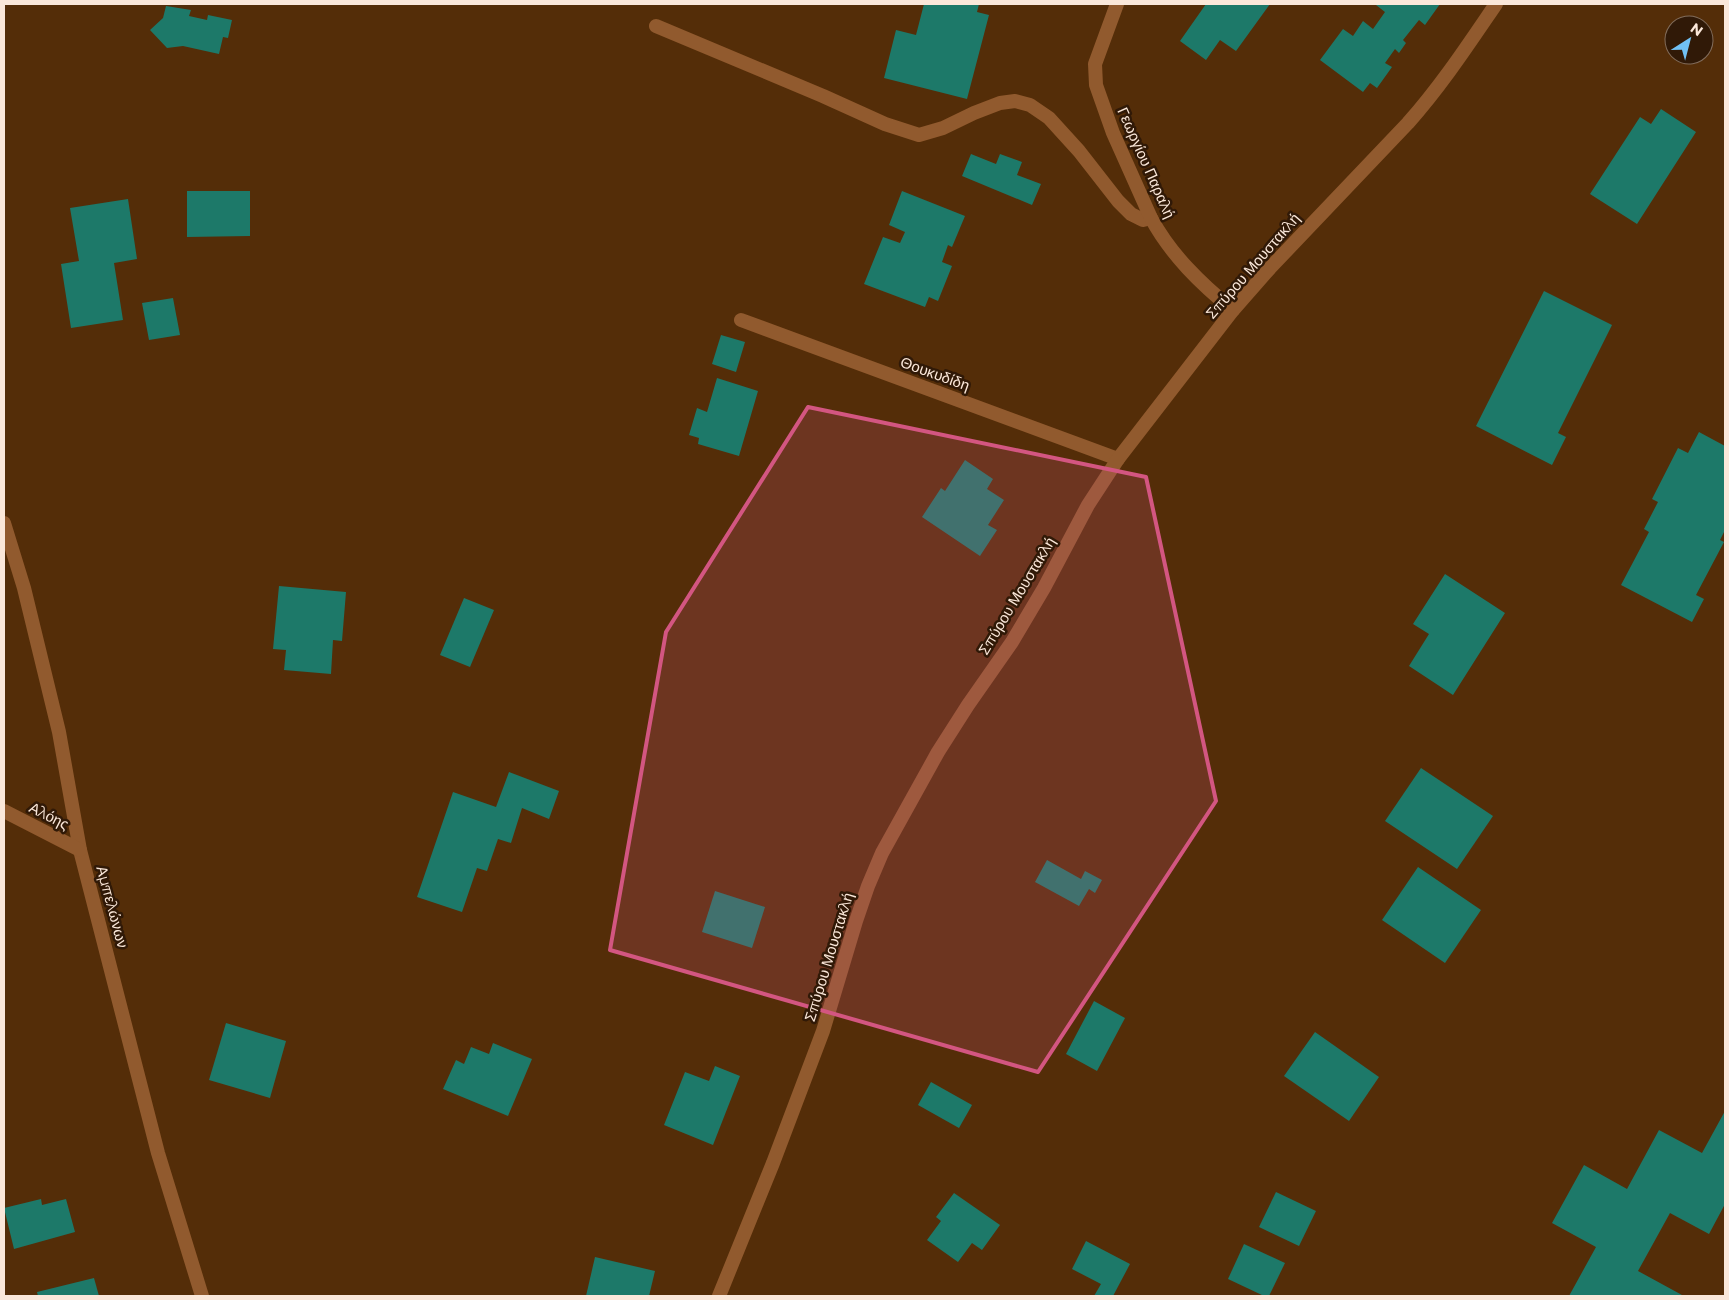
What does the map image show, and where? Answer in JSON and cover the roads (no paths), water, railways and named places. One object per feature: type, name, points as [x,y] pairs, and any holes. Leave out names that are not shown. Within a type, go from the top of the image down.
[{"type":"street","name":"Γεωργίου Παραλή","points":[[1116,4],[1095,64],[1096,85],[1113,133],[1159,233],[1182,263],[1233,310]]},
{"type":"street","name":"Σπύρου Μουστακλή","points":[[718,1296],[773,1163],[823,1031],[862,903],[882,853],[938,752],[1025,621],[1088,505],[1118,459],[1233,310],[1275,262],[1423,106],[1449,73],[1496,4]]},
{"type":"street","points":[[656,26],[823,96],[884,124],[919,135],[943,128],[974,113],[1000,104],[1015,101],[1030,105],[1048,118],[1067,138],[1118,201],[1131,214],[1143,220],[1151,218]]},
{"type":"street","name":"Θουκυδίδη","points":[[741,320],[1118,459]]},
{"type":"street","name":"Αμπελώνων","points":[[4,523],[24,588],[59,732],[80,850],[158,1153],[202,1296]]},
{"type":"street","name":"Αλόης","points":[[4,812],[80,850]]}]
